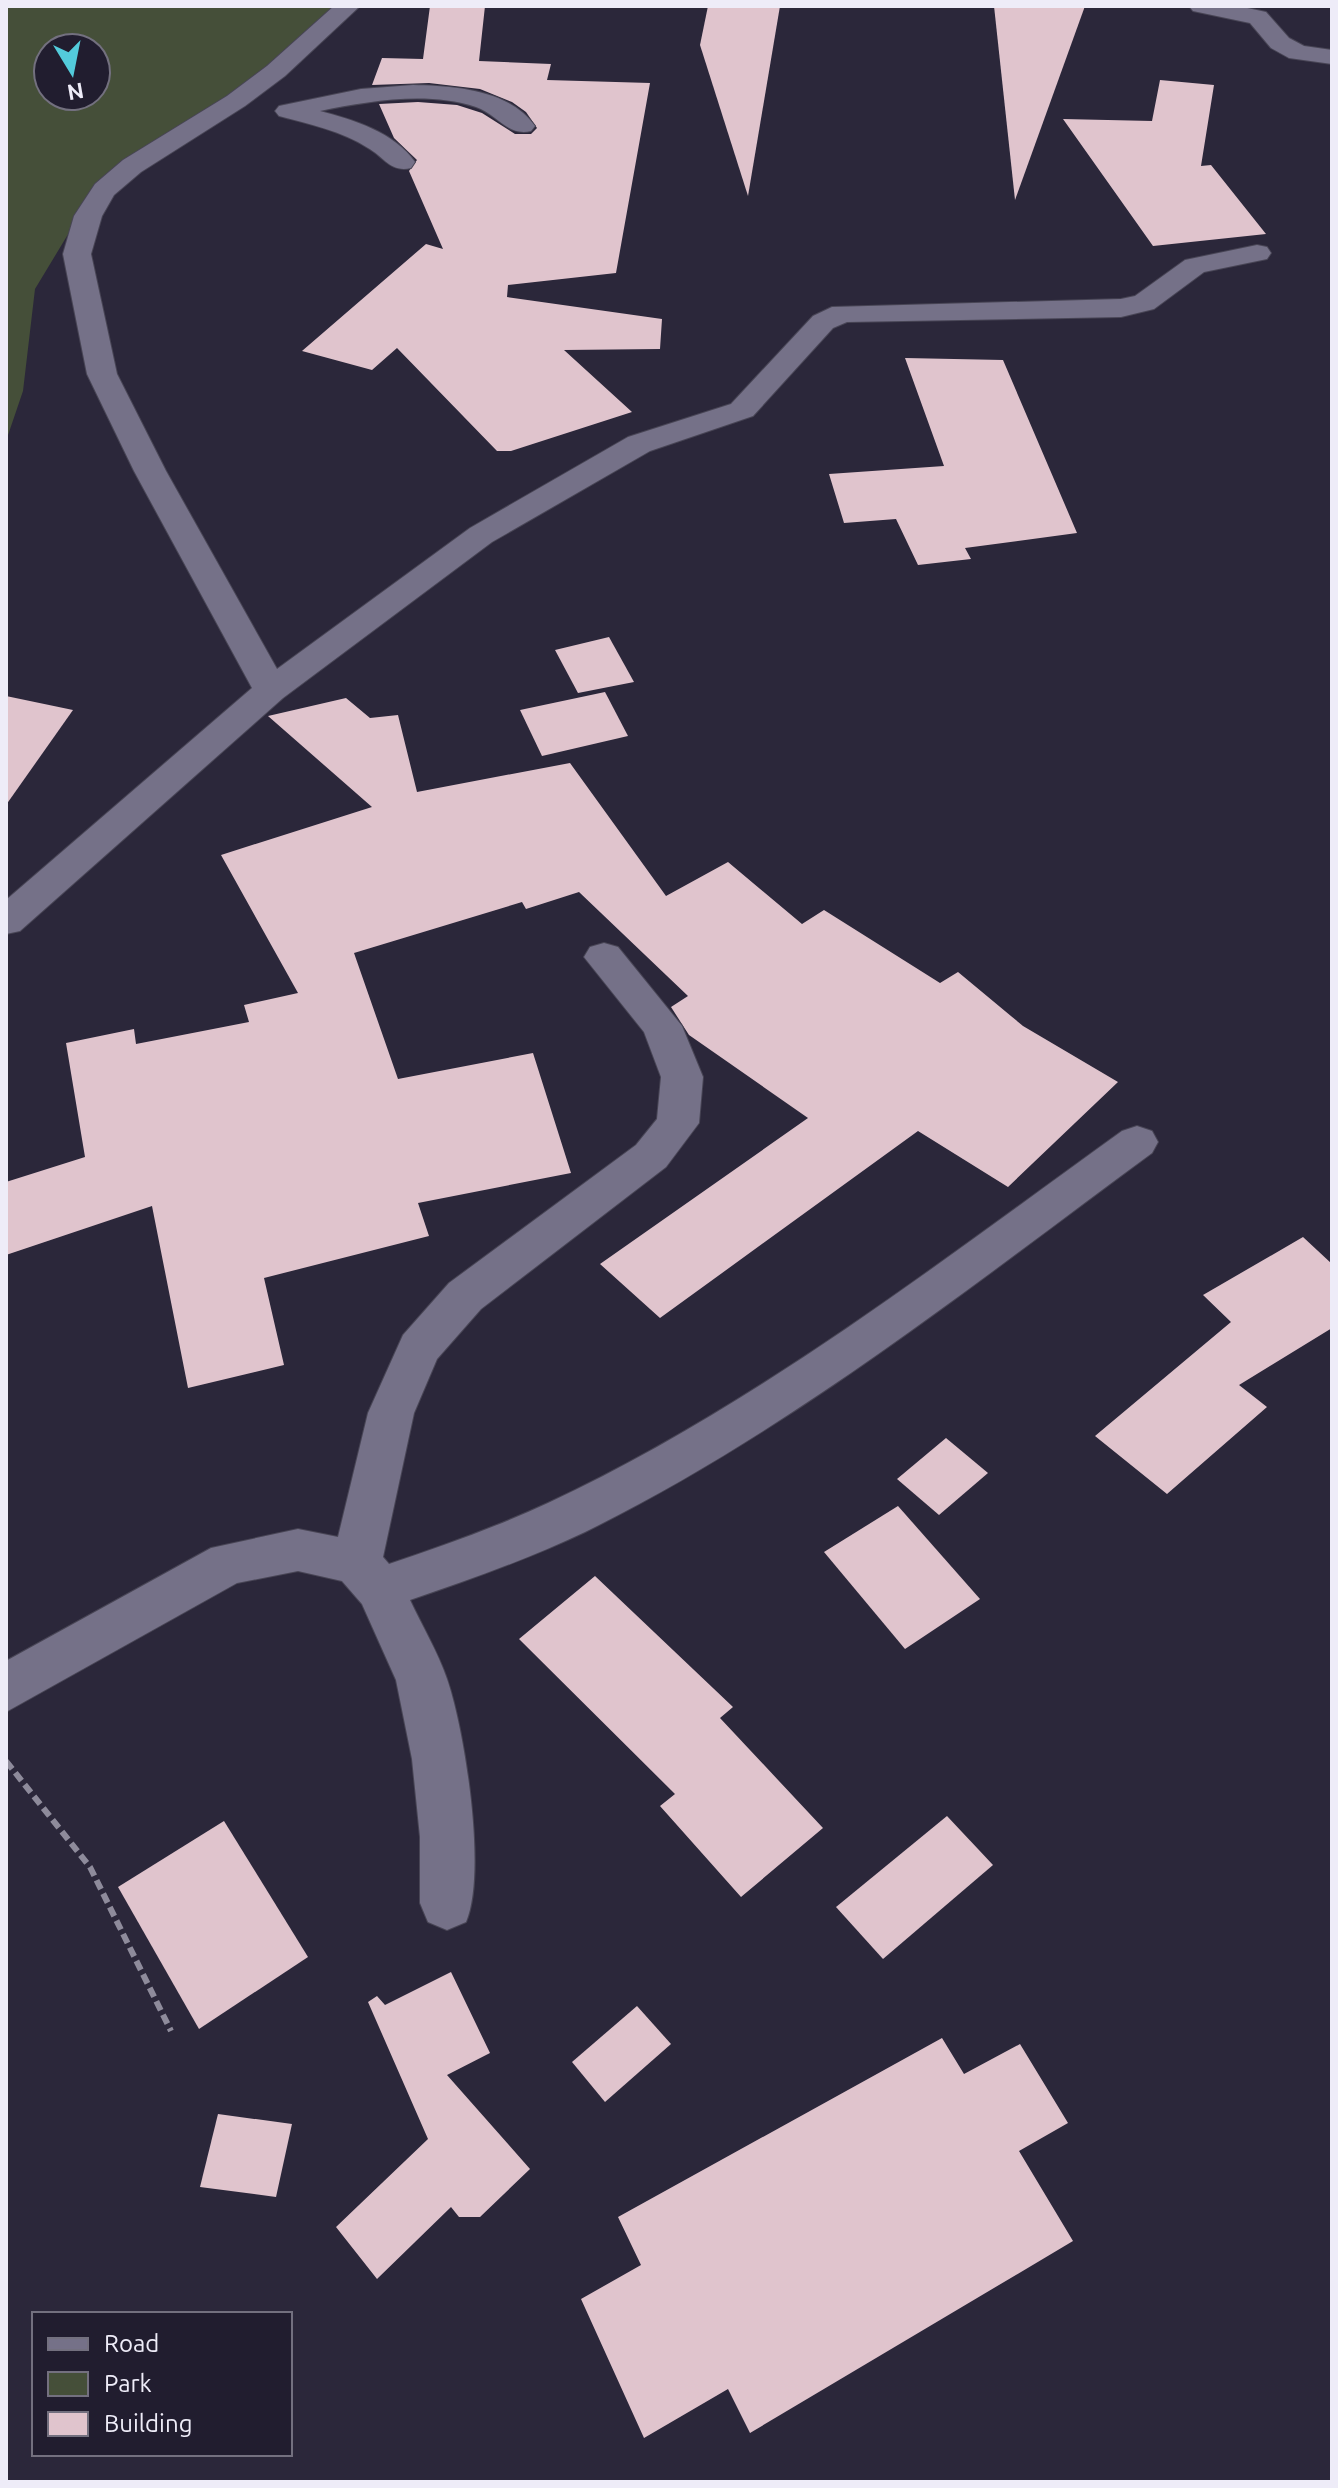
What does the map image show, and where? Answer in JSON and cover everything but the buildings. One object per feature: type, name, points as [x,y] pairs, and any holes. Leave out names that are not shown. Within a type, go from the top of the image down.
[{"type":"street","points":[[271,690],[150,471],[102,374],[77,254],[88,216],[104,190],[132,166],[236,101],[300,51],[348,6]]},
{"type":"street","points":[[1201,6],[1258,17],[1280,43],[1298,53],[1332,57]]},
{"type":"street","points":[[288,111],[349,96],[395,93],[448,96],[488,102],[522,126]]},
{"type":"street","points":[[236,101],[288,111],[367,134],[389,147],[402,162]]},
{"type":"street","points":[[6,921],[271,690],[481,535],[639,444],[742,410],[823,322],[842,313],[1121,308],[1144,303],[1195,266],[1257,253]]},
{"type":"street","points":[[447,1903],[447,1837],[438,1759],[422,1680],[369,1576],[391,1413],[419,1348],[465,1296],[651,1156],[678,1123],[682,1077],[662,1026],[604,957]]},
{"type":"street","points":[[6,1688],[228,1563],[298,1550],[369,1576],[495,1550],[592,1505],[733,1425],[893,1320],[1137,1142]]},
{"type":"path","points":[[6,1761],[90,1867],[171,2031]]},
{"type":"green space","points":[[6,6],[346,6],[263,80],[99,183],[35,289],[23,391],[6,441]]}]
